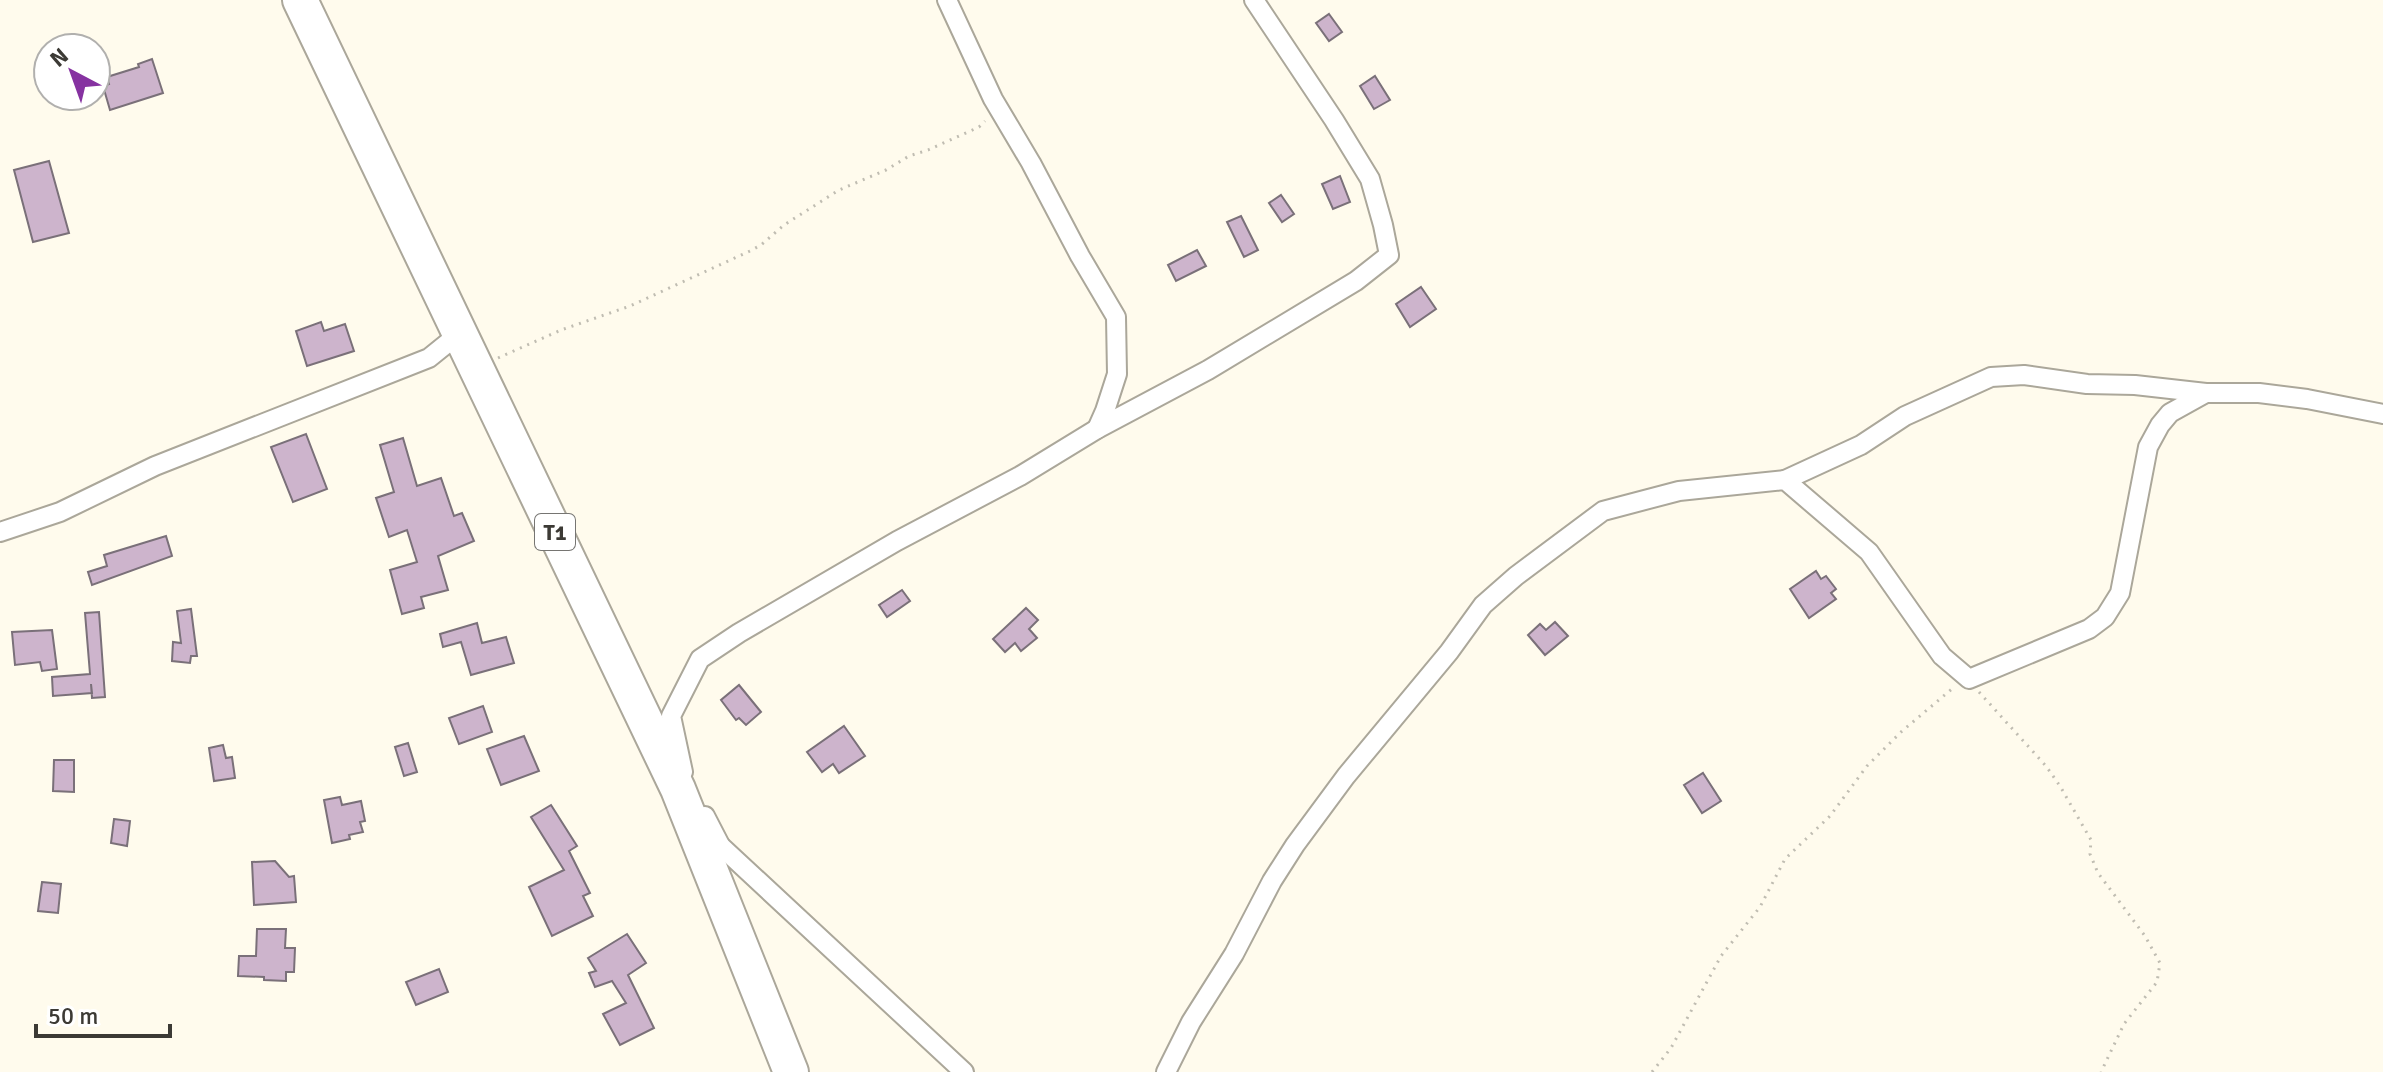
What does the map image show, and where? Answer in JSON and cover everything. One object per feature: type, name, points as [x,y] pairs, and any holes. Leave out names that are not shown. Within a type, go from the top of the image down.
[{"type":"highway","name":"T1","points":[[300,0],[671,775],[791,1072]]},
{"type":"street","points":[[947,0],[998,107],[1116,317],[1117,374],[1097,429]]},
{"type":"street","points":[[720,845],[684,775],[671,716],[700,659],[849,569],[1020,476],[1097,429],[1165,394],[1311,309],[1356,281],[1389,255],[1370,179],[1254,0]]},
{"type":"street","points":[[0,532],[60,512],[155,466],[429,358],[460,333]]},
{"type":"street","points":[[1166,1072],[1191,1022],[1234,954],[1272,881],[1346,776],[1449,652],[1483,605],[1550,549],[1603,511],[1679,491],[1785,480],[1861,445],[1905,416],[1991,377],[2024,375],[2087,384],[2135,385],[2206,393],[2259,393],[2383,414]]},
{"type":"street","points":[[1785,480],[1869,552],[1942,656],[1969,679],[2089,629],[2105,617],[2120,593],[2148,447],[2170,413],[2206,393]]},
{"type":"street","points":[[688,816],[964,1072]]},
{"type":"path","points":[[479,373],[486,364],[533,341],[630,306],[750,251],[839,190],[979,127],[998,107]]},
{"type":"path","points":[[1652,1072],[1671,1048],[1721,956],[1760,907],[1785,859],[1830,816],[1867,766],[1893,740],[1955,686],[1969,679],[2060,786],[2091,840],[2090,854],[2098,873],[2145,936],[2160,963],[2157,982],[2124,1024],[2101,1072]]},
{"type":"building","points":[[1329,14],[1342,32],[1329,41],[1316,23]]},
{"type":"building","points":[[152,59],[163,93],[112,109],[112,75],[139,67],[138,64]]},
{"type":"building","points":[[1375,76],[1390,100],[1374,109],[1360,86]]},
{"type":"building","points":[[49,161],[69,233],[33,242],[14,170]]},
{"type":"building","points":[[1340,176],[1350,202],[1333,209],[1322,184]]},
{"type":"building","points":[[1281,195],[1294,214],[1282,222],[1269,203]]},
{"type":"building","points":[[1241,216],[1258,250],[1244,257],[1227,222]]},
{"type":"building","points":[[1197,250],[1206,266],[1176,281],[1168,265]]},
{"type":"building","points":[[1421,287],[1436,309],[1410,327],[1396,304]]},
{"type":"building","points":[[321,322],[324,331],[345,324],[354,351],[307,366],[296,331]]},
{"type":"building","points":[[306,434],[327,489],[293,502],[271,447]]},
{"type":"building","points":[[403,438],[417,486],[441,478],[454,516],[462,513],[474,541],[438,556],[448,590],[421,597],[424,608],[402,614],[390,570],[417,562],[407,530],[389,537],[376,498],[394,492],[380,445]]},
{"type":"building","points":[[166,536],[172,556],[92,585],[88,572],[107,566],[104,555]]},
{"type":"building","points":[[1816,571],[1821,579],[1826,576],[1836,589],[1831,593],[1836,599],[1809,618],[1790,589]]},
{"type":"building","points":[[902,590],[910,601],[887,617],[879,605]]},
{"type":"building","points":[[1026,608],[1038,620],[1029,629],[1037,638],[1021,651],[1015,643],[1005,652],[993,639]]},
{"type":"building","points":[[191,609],[197,656],[191,656],[190,663],[172,661],[173,642],[181,643],[177,611]]},
{"type":"building","points":[[99,612],[105,697],[92,698],[92,693],[53,696],[52,677],[90,674],[85,613]]},
{"type":"building","points":[[1555,622],[1568,636],[1545,655],[1528,635],[1540,624],[1546,630]]},
{"type":"building","points":[[477,623],[482,643],[506,637],[514,663],[471,675],[461,642],[443,647],[440,634]]},
{"type":"building","points":[[52,630],[57,669],[42,671],[40,662],[15,665],[12,632]]},
{"type":"building","points":[[739,685],[761,712],[746,725],[739,718],[736,720],[721,700]]},
{"type":"building","points":[[483,706],[492,732],[459,744],[449,718]]},
{"type":"building","points":[[844,726],[865,756],[839,773],[833,764],[822,772],[807,752]]},
{"type":"building","points":[[524,736],[539,771],[501,785],[487,749]]},
{"type":"building","points":[[408,743],[417,772],[404,776],[395,747]]},
{"type":"building","points":[[223,745],[226,758],[232,757],[235,778],[214,781],[209,748]]},
{"type":"building","points":[[54,760],[74,760],[74,792],[53,791]]},
{"type":"building","points":[[1703,773],[1721,801],[1702,813],[1684,785]]},
{"type":"building","points":[[340,797],[342,805],[361,801],[365,821],[360,822],[363,832],[332,843],[324,800]]},
{"type":"building","points":[[551,805],[577,846],[569,851],[590,893],[583,896],[593,916],[552,936],[529,887],[564,870],[531,817]]},
{"type":"building","points":[[114,819],[130,821],[127,846],[111,843]]},
{"type":"building","points":[[275,861],[289,877],[294,876],[296,902],[254,905],[252,862]]},
{"type":"building","points":[[42,882],[61,884],[58,913],[38,911]]},
{"type":"building","points":[[257,929],[286,929],[285,948],[295,948],[294,972],[286,972],[286,981],[238,976],[239,956],[256,956]]},
{"type":"building","points":[[627,934],[646,963],[628,975],[654,1028],[620,1045],[603,1014],[626,1003],[612,981],[595,987],[589,973],[596,971],[588,958]]},
{"type":"building","points":[[439,969],[448,992],[416,1005],[406,982]]}]
